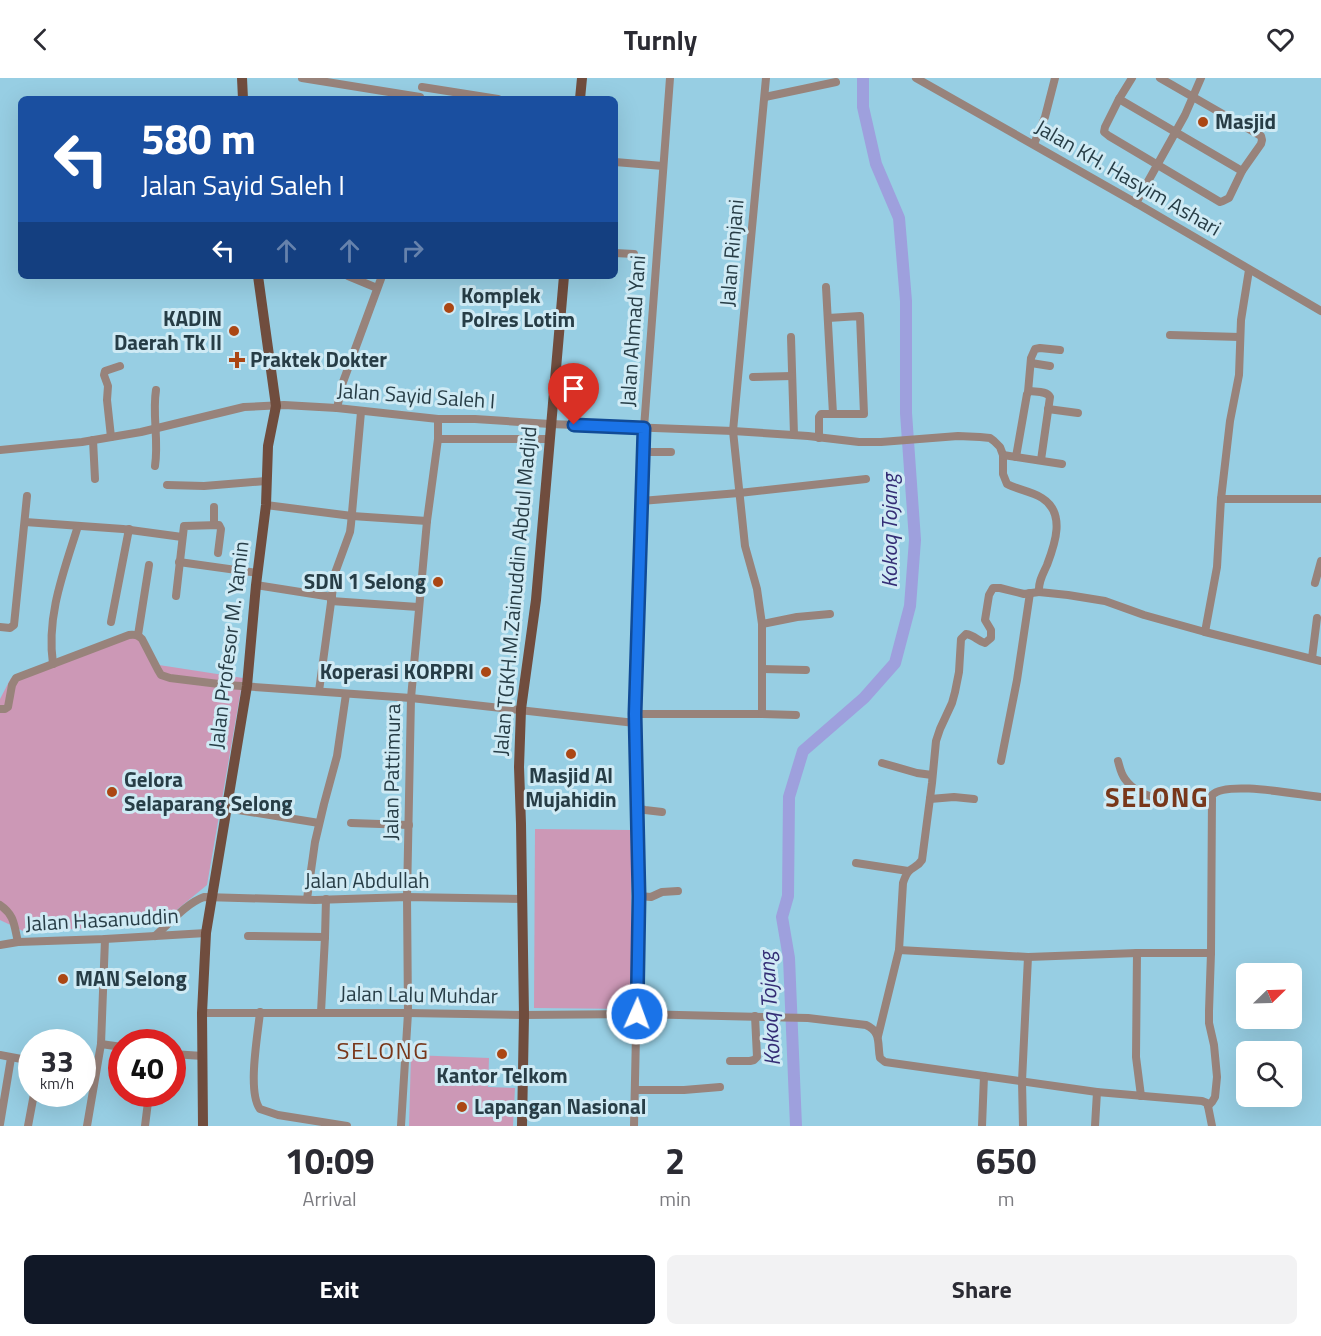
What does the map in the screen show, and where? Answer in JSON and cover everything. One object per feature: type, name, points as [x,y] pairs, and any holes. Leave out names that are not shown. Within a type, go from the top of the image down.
[{"type":"main road","points":[[242,78],[243,96]]},
{"type":"main road","points":[[580,96],[582,78]]},
{"type":"main road","name":"Jalan Profesor M. Yamin","points":[[203,1126],[202,1013],[206,933],[247,686],[266,505],[268,446],[276,406],[258,279]]},
{"type":"main road","name":"Jalan TGKH.M.Zainuddin Abdul Madjid","points":[[522,1126],[524,1014],[519,767],[521,709],[536,600],[564,279]]},
{"type":"street","points":[[302,78],[460,96]]},
{"type":"street","name":"Jalan Ahmad Yani","points":[[634,1126],[639,896],[635,718],[641,501],[644,428],[670,78]]},
{"type":"street","name":"Jalan Rinjani","points":[[762,714],[762,624],[757,589],[745,546],[733,431],[766,78]]},
{"type":"street","name":"Jalan KH. Hasyim Ashari","points":[[916,78],[1321,311]]},
{"type":"street","points":[[1034,144],[1045,117],[1056,78]]},
{"type":"street","points":[[1132,78],[1119,99],[1104,132],[1156,166],[1220,201],[1229,198],[1242,171],[1261,144],[1261,136],[1160,78]]},
{"type":"street","points":[[1136,203],[1194,97],[1201,78]]},
{"type":"street","points":[[765,97],[836,82]]},
{"type":"street","points":[[1119,99],[1242,171]]},
{"type":"street","points":[[618,162],[663,166]]},
{"type":"street","points":[[618,253],[634,254]]},
{"type":"street","points":[[1205,632],[1215,586],[1221,500],[1230,421],[1239,375],[1240,337],[1249,270]]},
{"type":"street","points":[[355,279],[377,288]]},
{"type":"street","points":[[337,408],[343,382],[381,279]]},
{"type":"street","points":[[826,287],[833,414]]},
{"type":"street","points":[[819,438],[819,417],[822,414],[864,414],[860,316],[828,318]]},
{"type":"street","points":[[1170,335],[1240,337]]},
{"type":"street","points":[[791,337],[794,435]]},
{"type":"street","points":[[1016,457],[1033,352],[1037,348],[1059,350]]},
{"type":"street","points":[[1031,363],[1050,366]]},
{"type":"street","points":[[111,436],[107,400],[108,386],[104,375],[105,371],[120,366]]},
{"type":"street","points":[[753,377],[792,376]]},
{"type":"street","points":[[155,466],[156,390]]},
{"type":"street","points":[[1028,392],[1048,394],[1050,397],[1041,460]]},
{"type":"street","name":"Jalan Sayid Saleh I","points":[[0,450],[59,445],[141,432],[244,406],[284,405],[337,408],[438,419],[733,431],[860,442],[970,436],[990,438],[998,443],[1003,454]]},
{"type":"street","points":[[1048,409],[1078,413]]},
{"type":"street","points":[[319,691],[335,573],[350,532],[361,412]]},
{"type":"street","name":"Jalan Pattimura","points":[[401,1126],[408,1013],[407,897],[411,698],[418,607],[438,439],[438,419]]},
{"type":"street","points":[[438,439],[549,439]]},
{"type":"street","points":[[93,440],[95,479]]},
{"type":"street","points":[[643,452],[671,452]]},
{"type":"street","points":[[1001,761],[1034,592],[1051,555],[1057,523],[1053,508],[1042,498],[1007,484],[1003,474],[1003,454],[1062,464]]},
{"type":"street","points":[[641,501],[866,479]]},
{"type":"street","points":[[167,485],[204,486],[266,481]]},
{"type":"street","points":[[0,627],[10,628],[14,625],[27,496]]},
{"type":"street","points":[[1221,500],[1321,499]]},
{"type":"street","points":[[266,505],[352,516],[427,521]]},
{"type":"street","points":[[214,507],[214,524]]},
{"type":"street","points":[[25,522],[129,529],[182,537]]},
{"type":"street","points":[[176,596],[183,528],[186,525],[214,524],[220,526],[218,553]]},
{"type":"street","points":[[52,664],[50,638],[53,611],[78,526]]},
{"type":"street","points":[[111,622],[129,529]]},
{"type":"street","points":[[1315,583],[1321,561]]},
{"type":"street","points":[[179,562],[258,573]]},
{"type":"street","points":[[138,636],[149,565]]},
{"type":"street","points":[[256,585],[331,599],[418,607]]},
{"type":"street","points":[[1212,1126],[1207,1103],[1202,1101],[1097,1092],[882,1060],[878,1052],[878,1036],[899,950],[903,883],[908,871],[922,860],[937,735],[955,692],[961,639],[966,634],[985,642],[991,638],[991,630],[985,620],[989,595],[993,588],[1024,594],[1034,592],[1105,601],[1144,615],[1205,632],[1317,659],[1317,618]]},
{"type":"street","points":[[762,624],[797,617],[830,614]]},
{"type":"street","points":[[0,709],[8,707],[14,679],[129,635],[142,639],[163,675],[184,680],[635,718],[796,715]]},
{"type":"street","points":[[762,669],[806,670]]},
{"type":"street","points":[[307,899],[319,823],[337,756],[346,694]]},
{"type":"street","points":[[1118,761],[1126,781],[1140,792],[1152,797],[1179,801],[1212,800]]},
{"type":"street","points":[[882,763],[932,775]]},
{"type":"street","points":[[1208,1106],[1215,1097],[1217,1077],[1209,1023],[1212,795],[1214,792],[1239,788],[1321,797]]},
{"type":"street","points":[[930,799],[954,797],[974,799]]},
{"type":"street","points":[[226,808],[319,823]]},
{"type":"street","points":[[636,808],[662,812]]},
{"type":"street","points":[[351,824],[409,825]]},
{"type":"street","points":[[856,863],[908,871]]},
{"type":"street","points":[[639,896],[651,897],[662,892],[678,891]]},
{"type":"street","points":[[155,936],[192,903],[204,897],[212,897]]},
{"type":"street","name":"Jalan Abdullah","points":[[212,897],[523,899]]},
{"type":"street","points":[[321,1012],[326,899]]},
{"type":"street","points":[[0,905],[12,916],[18,942]]},
{"type":"street","name":"Jalan Hasanuddin","points":[[0,945],[18,942],[206,933]]},
{"type":"street","points":[[248,936],[325,937]]},
{"type":"street","points":[[87,1126],[101,1044],[105,939]]},
{"type":"street","points":[[899,950],[1028,957],[1211,953]]},
{"type":"street","points":[[1137,953],[1136,1057],[1141,1096]]},
{"type":"street","points":[[1023,1126],[1022,1081],[1028,957]]},
{"type":"street","points":[[260,1012],[254,1077],[257,1104],[260,1109],[287,1121],[347,1126]]},
{"type":"street","name":"Jalan Lalu Muhdar","points":[[202,1013],[759,1016],[808,1018],[866,1025],[878,1036]]},
{"type":"street","points":[[730,1060],[754,1060],[759,1016]]},
{"type":"street","points":[[101,1044],[108,1045]]},
{"type":"street","points":[[0,1055],[18,1059]]},
{"type":"street","points":[[186,1055],[203,1056]]},
{"type":"street","points":[[0,1124],[11,1058]]},
{"type":"street","points":[[982,1126],[984,1076]]},
{"type":"street","points":[[635,1089],[684,1090],[720,1087]]},
{"type":"street","points":[[1095,1126],[1097,1092]]},
{"type":"street","points":[[28,1126],[32,1107]]},
{"type":"street","points":[[145,1126],[147,1107]]},
{"type":"shaded area","name":"Gelora Selaparang Selong","points":[[141,632],[159,665],[243,678],[207,885],[157,926],[23,931],[0,920],[0,699],[11,678]]},
{"type":"shaded area","points":[[535,829],[631,830],[631,1009],[534,1008]]},
{"type":"shaded area","name":"Lapangan Nasional","points":[[411,1055],[489,1058],[488,1087],[515,1088],[513,1126],[409,1126]]},
{"type":"waterway","name":"Kokoq Tojang","points":[[796,1126],[789,958],[782,917],[788,896],[789,797],[803,751],[864,698],[895,663],[910,606],[915,540],[906,413],[906,301],[899,218],[876,164],[863,107],[863,78]]},
{"type":"place","name":"Masjid","points":[[1203,122]]},
{"type":"place","name":"Komplek Polres Lotim","points":[[449,308]]},
{"type":"place","name":"KADIN Daerah Tk II","points":[[234,331]]},
{"type":"place","name":"Praktek Dokter","points":[[237,360]]},
{"type":"place","name":"SDN 1 Selong","points":[[438,582]]},
{"type":"place","name":"Koperasi KORPRI","points":[[486,672]]},
{"type":"place","name":"Masjid Al Mujahidin","points":[[571,754]]},
{"type":"place","name":"Gelora Selaparang Selong","points":[[112,792]]},
{"type":"place","name":"MAN Selong","points":[[63,979]]},
{"type":"place","name":"Kantor Telkom","points":[[502,1054]]},
{"type":"place","name":"Lapangan Nasional","points":[[462,1107]]},
{"type":"district","name":"SELONG","points":[[1157,798]]},
{"type":"district","name":"SELONG","points":[[383,1051]]},
{"type":"route","points":[[574,425],[644,428],[635,714],[639,896],[637,1014]]}]
